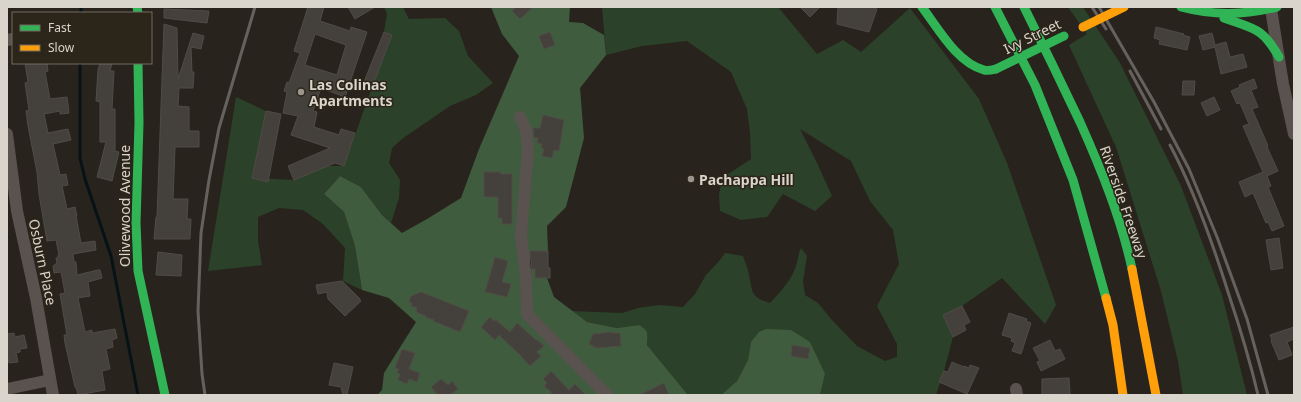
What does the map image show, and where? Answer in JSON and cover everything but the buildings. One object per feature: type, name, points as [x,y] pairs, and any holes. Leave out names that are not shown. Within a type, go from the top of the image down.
[{"type":"main road","name":"Ivy Street","points":[[922,7],[951,46],[965,61],[985,71],[996,69],[1125,7]]},
{"type":"main road","points":[[995,7],[1035,85],[1073,180],[1113,326],[1123,395]]},
{"type":"main road","name":"Riverside Freeway","points":[[1024,7],[1102,169],[1127,245],[1156,395]]},
{"type":"main road","points":[[1181,7],[1211,14],[1252,27],[1264,34],[1279,57]]},
{"type":"main road","points":[[1211,14],[1243,14],[1274,8]]},
{"type":"main road","name":"Olivewood Avenue","points":[[138,64],[136,223],[138,271],[165,395]]},
{"type":"street","points":[[1274,8],[1279,57],[1294,134]]},
{"type":"street","points":[[520,117],[526,130],[528,150],[520,234],[526,279],[527,314],[607,395]]},
{"type":"street","name":"Osburn Place","points":[[7,134],[12,212],[36,298],[53,395]]},
{"type":"street","points":[[7,389],[50,380]]},
{"type":"green space","points":[[384,7],[403,7],[409,19],[445,18],[459,31],[468,56],[493,83],[476,95],[450,106],[402,139],[392,148],[389,163],[400,180],[399,198],[391,223],[382,215],[361,187],[340,176],[324,194],[344,212],[355,246],[362,290],[343,281],[345,248],[323,224],[303,210],[279,208],[258,217],[258,241],[262,265],[208,271],[236,97],[266,111],[252,178],[294,180],[326,166],[344,166],[392,35],[384,32],[387,14]]},
{"type":"green space","points":[[491,7],[570,7],[569,22],[583,23],[604,35],[606,55],[580,88],[584,138],[566,207],[547,226],[548,251],[530,251],[530,269],[535,269],[547,278],[554,297],[587,322],[617,328],[639,325],[645,329],[648,338],[647,345],[688,395],[377,395],[382,390],[384,373],[416,322],[389,298],[362,290],[355,246],[344,212],[324,194],[340,176],[361,187],[382,215],[402,233],[461,198],[479,149],[519,56],[502,34]]},
{"type":"green space","points":[[602,7],[778,7],[817,54],[843,40],[861,52],[910,8],[979,99],[1007,163],[1056,305],[1045,324],[1002,278],[962,306],[943,315],[953,337],[936,395],[820,395],[825,374],[751,342],[748,360],[737,381],[721,395],[688,395],[647,345],[648,335],[639,325],[617,328],[587,322],[571,311],[622,313],[638,308],[659,305],[683,307],[695,294],[706,275],[725,253],[743,256],[754,293],[759,298],[770,303],[791,277],[801,248],[807,256],[803,281],[805,295],[818,303],[857,346],[885,361],[897,357],[897,344],[877,306],[899,264],[893,230],[870,201],[851,161],[800,129],[832,196],[815,211],[783,194],[767,217],[741,220],[720,211],[719,195],[722,178],[751,159],[747,109],[731,72],[687,41],[642,46],[606,55]]},
{"type":"green space","points":[[1068,7],[1083,7],[1120,63],[1181,186],[1222,295],[1247,395],[1183,395],[1178,361],[1161,291],[1116,147],[1069,45],[1087,34]]},
{"type":"green space","points":[[766,329],[791,330],[810,342],[825,374],[820,395],[721,395],[737,381],[748,360],[751,342],[759,332]]},
{"type":"waterway","points":[[81,7],[81,12]]},
{"type":"waterway","points":[[80,64],[80,158],[85,179],[111,256],[138,395]]},
{"type":"railway","points":[[205,395],[202,374],[198,311],[201,233],[219,128],[255,7]]},
{"type":"railway","points":[[1092,7],[1106,29]]},
{"type":"railway","points":[[1099,7],[1154,102],[1189,169],[1217,237],[1247,319],[1268,395]]},
{"type":"railway","points":[[1130,71],[1161,129]]},
{"type":"railway","points":[[1170,145],[1188,181],[1210,238],[1241,332],[1258,395]]},
{"type":"traffic: fast","points":[[137,7],[138,12]]},
{"type":"traffic: fast","points":[[922,7],[949,44],[965,60],[984,70],[996,69]]},
{"type":"traffic: fast","points":[[995,7],[1035,85],[1073,180],[1106,298]]},
{"type":"traffic: fast","points":[[1024,7],[1080,122],[1110,194],[1132,269]]},
{"type":"traffic: fast","points":[[1181,7],[1217,13],[1252,12],[1277,7]]},
{"type":"traffic: fast","points":[[1224,18],[1250,27],[1262,34],[1279,57]]},
{"type":"traffic: fast","points":[[996,69],[1064,36]]},
{"type":"traffic: fast","points":[[138,64],[139,123],[136,223],[138,271],[165,395]]},
{"type":"traffic: slow","points":[[1083,27],[1124,7]]},
{"type":"traffic: slow","points":[[1132,269],[1156,395]]},
{"type":"traffic: slow","points":[[1106,298],[1113,325],[1123,395]]},
{"type":"place","name":"Las Colinas Apartments","points":[[301,92]]},
{"type":"place","name":"Pachappa Hill","points":[[691,179]]}]
